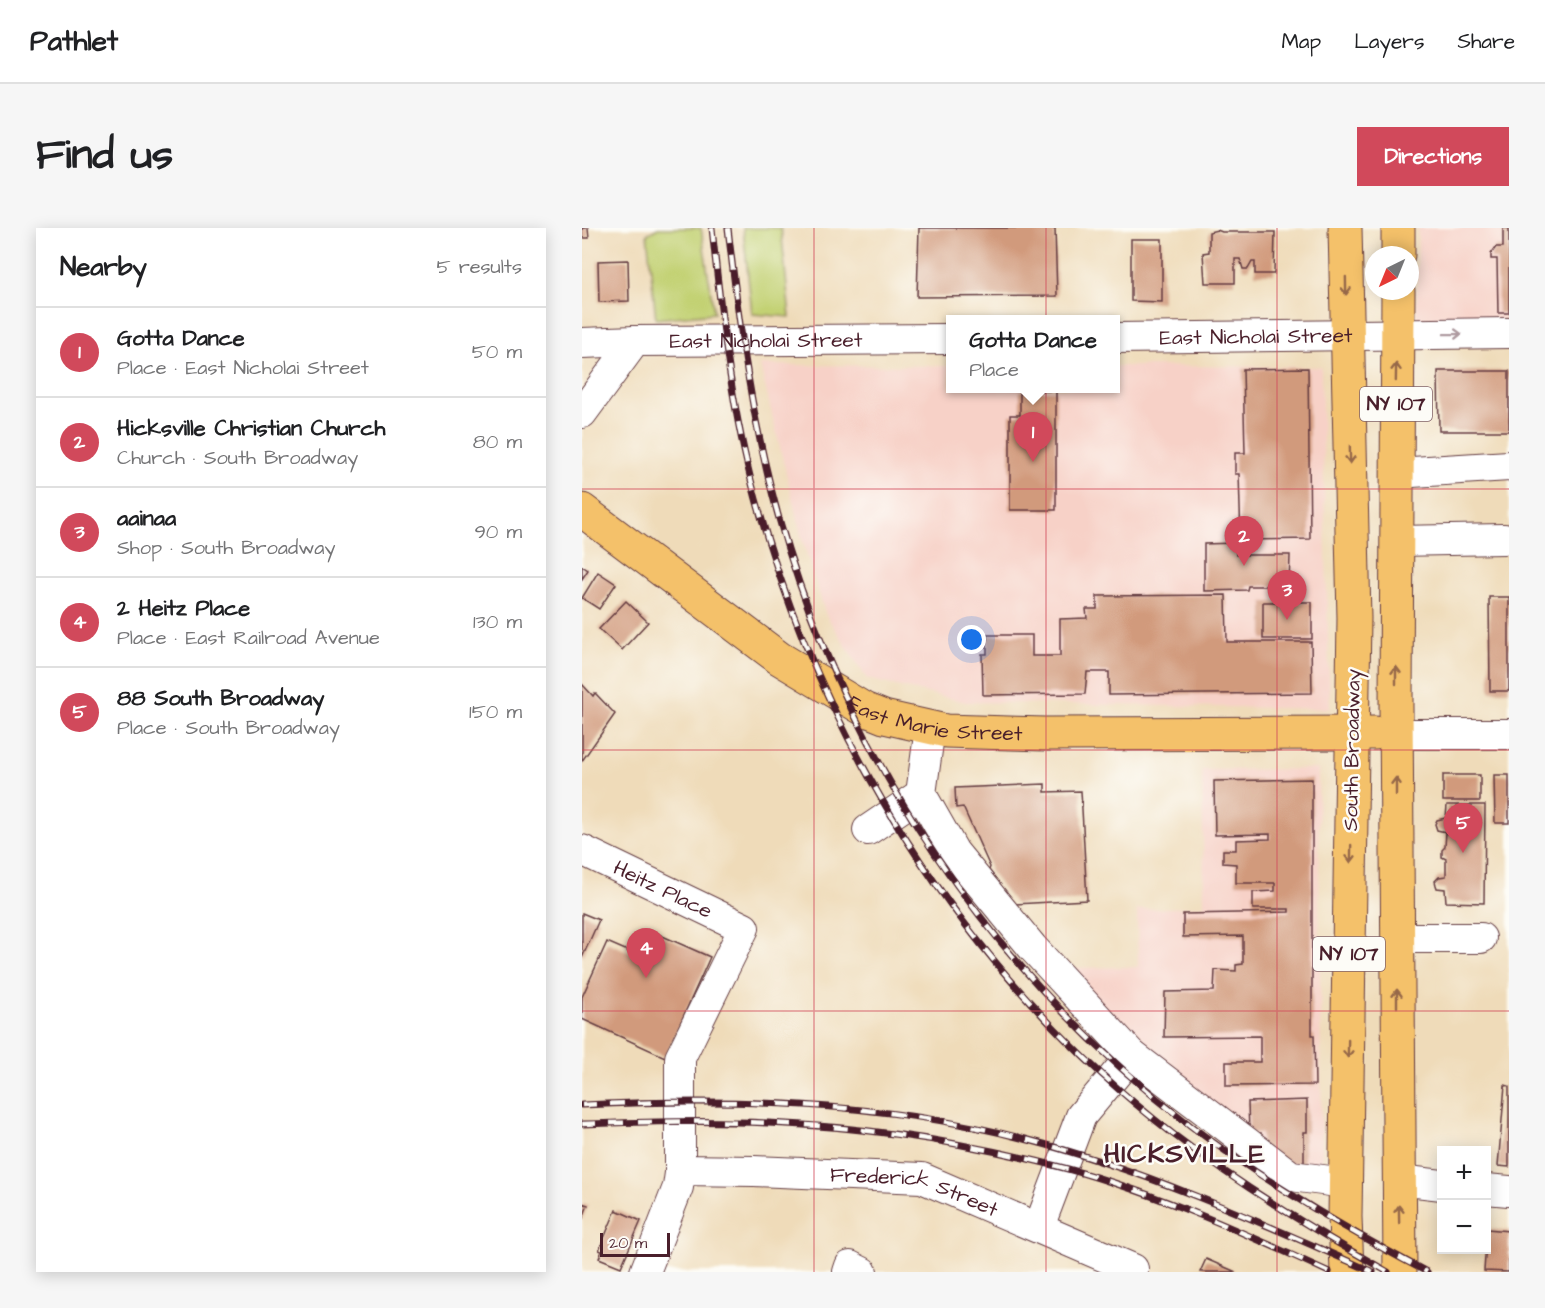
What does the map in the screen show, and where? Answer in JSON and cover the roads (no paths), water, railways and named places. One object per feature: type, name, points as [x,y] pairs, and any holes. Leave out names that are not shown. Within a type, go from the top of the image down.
[{"type":"main road","name":"South Broadway","points":[[1345,228],[1354,618],[1345,1217],[1347,1272]]},
{"type":"main road","points":[[1398,228],[1398,246]]},
{"type":"main road","name":"South Broadway","points":[[1398,300],[1396,734],[1400,1272]]},
{"type":"main road","name":"East Marie Street","points":[[582,510],[779,658],[864,709],[884,717],[946,731],[1044,734],[1353,732],[1396,734]]},
{"type":"street","name":"East Nicholai Street","points":[[1120,338],[1509,333]]},
{"type":"street","name":"East Nicholai Street","points":[[582,343],[946,339]]},
{"type":"street","points":[[582,413],[635,341]]},
{"type":"street","points":[[1396,473],[1509,466]]},
{"type":"street","points":[[1396,541],[1504,539]]},
{"type":"street","points":[[930,728],[921,795],[961,860],[1033,948],[1132,1054],[1291,1176],[1346,1183]]},
{"type":"street","points":[[1396,734],[1509,734]]},
{"type":"street","points":[[868,830],[921,795]]},
{"type":"street","name":"Heitz Place","points":[[582,850],[744,928],[680,1058],[680,1170]]},
{"type":"street","points":[[1397,938],[1481,938]]},
{"type":"street","points":[[1039,1227],[1081,1116],[1132,1054]]},
{"type":"street","points":[[645,1272],[678,1187],[680,1170]]},
{"type":"street","name":"Frederick Street","points":[[680,1170],[922,1178],[1133,1269],[1132,1272]]},
{"type":"street","points":[[1399,1180],[1437,1184]]},
{"type":"street","points":[[1491,1189],[1509,1191]]},
{"type":"street","points":[[848,1272],[850,1266],[862,1272]]},
{"type":"railway","points":[[712,228],[737,418],[751,480],[779,575],[815,667],[858,757],[908,842],[965,924],[1028,1000],[1098,1070],[1173,1134],[1225,1172],[1305,1224],[1388,1272]]},
{"type":"railway","points":[[728,228],[742,337],[761,444],[778,515],[807,604],[843,691],[886,774],[935,854],[991,929],[1052,1000],[1119,1066],[1219,1147],[1336,1222],[1427,1272]]},
{"type":"railway","points":[[582,1105],[693,1102],[805,1105],[916,1117],[971,1126],[1025,1139],[1114,1166],[1202,1198],[1373,1272]]},
{"type":"railway","points":[[582,1124],[698,1121],[806,1125],[881,1132],[994,1151],[1068,1169],[1168,1202],[1329,1272]]},
{"type":"place","name":"Gotta Dance","points":[[1033,462]]},
{"type":"place","name":"Hicksville Christian Church","points":[[1244,566]]},
{"type":"place","name":"aainaa","points":[[1287,620]]},
{"type":"place","name":"88 South Broadway","points":[[1463,853]]},
{"type":"place","name":"2 Heitz Place","points":[[646,978]]},
{"type":"district","name":"HICKSVILLE","points":[[1185,1154]]}]
